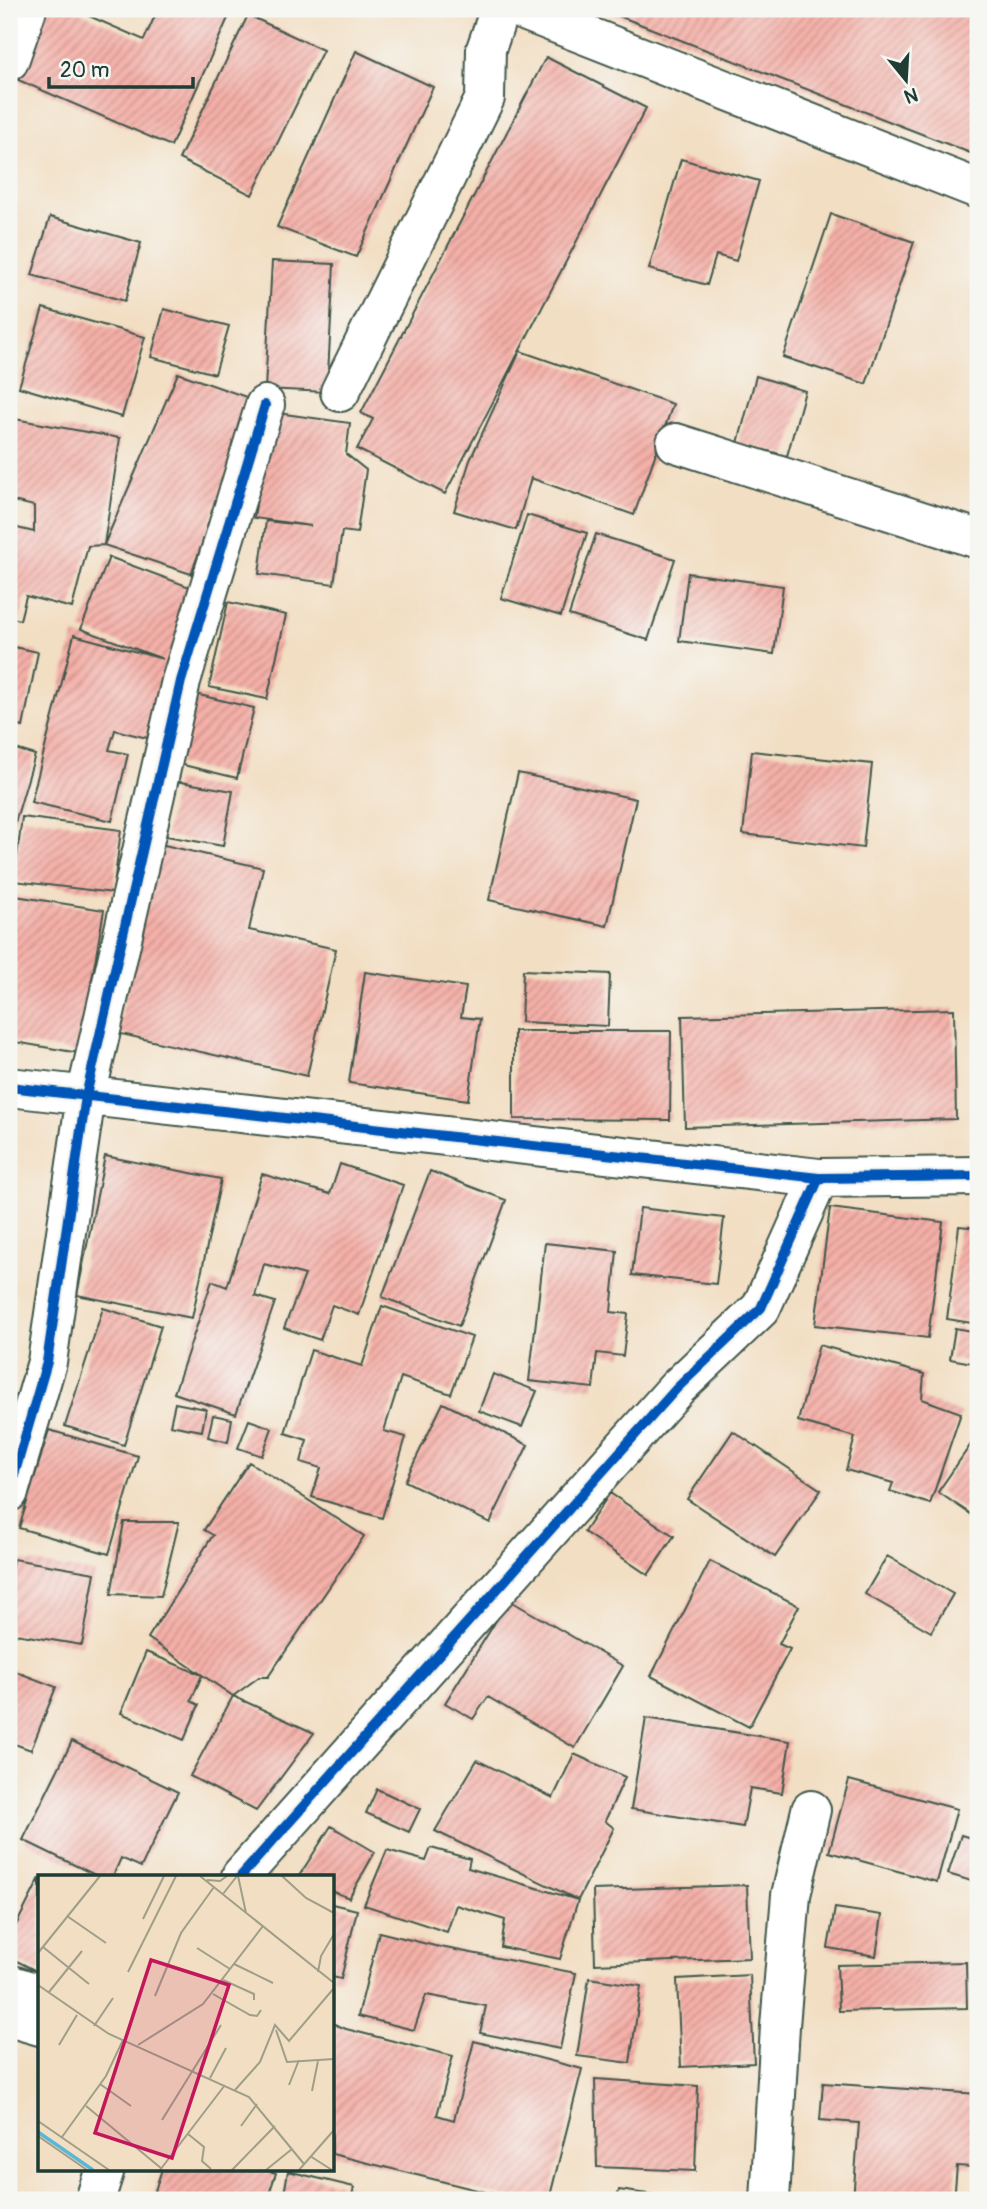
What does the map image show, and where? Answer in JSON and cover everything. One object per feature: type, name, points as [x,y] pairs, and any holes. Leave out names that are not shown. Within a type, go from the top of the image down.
[{"type":"street","points":[[9,61],[27,9]]},
{"type":"street","points":[[340,392],[485,98],[486,49],[500,9]]},
{"type":"street","points":[[519,9],[978,189]]},
{"type":"street","points":[[9,1492],[47,1362],[86,1096],[181,681],[265,405]]},
{"type":"street","points":[[676,443],[978,539]]},
{"type":"street","points":[[9,1087],[819,1178],[978,1176]]},
{"type":"street","points":[[243,1875],[677,1388],[761,1308],[819,1178]]},
{"type":"street","points":[[770,2200],[791,1895],[811,1810]]},
{"type":"street","points":[[9,1984],[38,1993]]},
{"type":"street","points":[[9,2017],[38,2025]]},
{"type":"street","points":[[95,2200],[106,2170]]},
{"type":"building","points":[[40,9],[73,9],[144,40],[158,9],[232,9],[171,146],[9,76]]},
{"type":"building","points":[[601,9],[978,9],[978,156]]},
{"type":"building","points":[[248,15],[323,50],[252,195],[179,159]]},
{"type":"building","points":[[356,51],[433,87],[356,257],[277,227]]},
{"type":"building","points":[[546,57],[646,108],[445,494],[357,449],[373,419],[361,413]]},
{"type":"building","points":[[681,159],[759,181],[736,261],[716,255],[707,285],[649,269]]},
{"type":"building","points":[[831,214],[914,242],[866,384],[783,357]]},
{"type":"building","points":[[50,217],[141,243],[125,301],[32,275]]},
{"type":"building","points":[[272,261],[334,264],[327,392],[265,389]]},
{"type":"building","points":[[43,308],[145,337],[122,417],[19,387]]},
{"type":"building","points":[[164,309],[229,326],[215,374],[151,357]]},
{"type":"building","points":[[520,351],[673,404],[634,515],[531,478],[516,530],[454,511],[470,460]]},
{"type":"building","points":[[178,373],[255,400],[191,574],[104,545]]},
{"type":"building","points":[[756,376],[805,391],[787,456],[738,443]]},
{"type":"building","points":[[270,412],[350,423],[346,454],[366,470],[357,533],[342,531],[334,584],[259,574],[266,521],[311,526],[254,518]]},
{"type":"building","points":[[9,418],[120,438],[104,545],[88,546],[72,608],[26,596],[20,620],[9,617],[9,526],[34,532],[34,506],[9,500]]},
{"type":"building","points":[[527,515],[587,533],[561,616],[501,598]]},
{"type":"building","points":[[596,534],[675,559],[648,640],[569,615]]},
{"type":"building","points":[[109,557],[195,589],[169,660],[147,738],[115,730],[109,750],[128,754],[112,821],[31,802],[74,635],[163,659],[81,629]]},
{"type":"building","points":[[688,573],[783,586],[774,654],[679,641]]},
{"type":"building","points":[[228,602],[286,615],[267,699],[209,687]]},
{"type":"building","points":[[9,646],[38,652],[23,727],[9,724]]},
{"type":"building","points":[[195,694],[254,708],[237,778],[179,764]]},
{"type":"building","points":[[9,747],[35,755],[9,843]]},
{"type":"building","points":[[752,751],[872,764],[863,848],[743,834]]},
{"type":"building","points":[[518,773],[636,799],[607,926],[489,900]]},
{"type":"building","points":[[175,781],[233,791],[223,846],[166,836]]},
{"type":"building","points":[[22,817],[121,830],[113,893],[14,881]]},
{"type":"building","points":[[160,844],[263,868],[249,930],[336,949],[307,1076],[117,1033]]},
{"type":"building","points":[[9,895],[104,910],[79,1053],[9,1041]]},
{"type":"building","points":[[523,970],[610,974],[608,1026],[521,1022]]},
{"type":"building","points":[[365,972],[466,987],[461,1017],[480,1019],[468,1100],[349,1083]]},
{"type":"building","points":[[954,1009],[956,1119],[685,1127],[682,1016]]},
{"type":"building","points":[[514,1031],[671,1031],[670,1120],[514,1119]]},
{"type":"building","points":[[105,1156],[221,1179],[192,1318],[77,1295]]},
{"type":"building","points":[[340,1164],[403,1185],[359,1315],[332,1305],[320,1340],[284,1328],[305,1275],[264,1264],[255,1296],[275,1302],[236,1414],[174,1393],[212,1281],[227,1287],[262,1174],[330,1194]]},
{"type":"building","points":[[430,1171],[506,1200],[459,1326],[382,1297]]},
{"type":"building","points":[[640,1208],[724,1218],[716,1284],[632,1275]]},
{"type":"building","points":[[830,1208],[943,1222],[928,1338],[815,1325]]},
{"type":"building","points":[[959,1226],[978,1228],[978,1324],[947,1319]]},
{"type":"building","points":[[545,1243],[617,1251],[611,1312],[628,1314],[623,1356],[597,1353],[593,1388],[529,1381]]},
{"type":"building","points":[[382,1306],[472,1337],[451,1394],[401,1377],[384,1431],[406,1437],[382,1518],[312,1497],[321,1468],[301,1462],[307,1440],[285,1433],[311,1350],[362,1366]]},
{"type":"building","points":[[103,1308],[161,1326],[124,1445],[65,1426]]},
{"type":"building","points":[[955,1328],[978,1332],[978,1364],[950,1359]]},
{"type":"building","points":[[819,1345],[924,1374],[922,1399],[961,1413],[930,1504],[890,1491],[893,1483],[846,1470],[855,1437],[798,1421]]},
{"type":"building","points":[[493,1374],[537,1391],[522,1427],[479,1411]]},
{"type":"building","points":[[175,1403],[206,1409],[202,1431],[170,1425]]},
{"type":"building","points":[[443,1403],[528,1445],[490,1523],[405,1481]]},
{"type":"building","points":[[213,1415],[232,1419],[228,1442],[208,1437]]},
{"type":"building","points":[[249,1420],[272,1428],[262,1456],[238,1448]]},
{"type":"building","points":[[49,1430],[138,1456],[109,1554],[19,1528]]},
{"type":"building","points":[[733,1431],[821,1490],[775,1557],[687,1499]]},
{"type":"building","points":[[978,1434],[978,1519],[938,1492]]},
{"type":"building","points":[[249,1462],[364,1536],[268,1677],[259,1677],[233,1696],[148,1638],[213,1535],[204,1530]]},
{"type":"building","points":[[610,1493],[674,1536],[648,1575],[584,1532]]},
{"type":"building","points":[[124,1522],[179,1522],[161,1596],[111,1594]]},
{"type":"building","points":[[887,1556],[953,1594],[931,1632],[865,1594]]},
{"type":"building","points":[[13,1559],[95,1573],[82,1645],[9,1633],[9,1585]]},
{"type":"building","points":[[710,1561],[799,1606],[779,1644],[790,1649],[749,1727],[651,1676]]},
{"type":"building","points":[[509,1600],[623,1666],[575,1748],[488,1697],[473,1719],[445,1703]]},
{"type":"building","points":[[146,1652],[202,1675],[191,1701],[199,1705],[184,1740],[121,1713]]},
{"type":"building","points":[[9,1669],[56,1687],[31,1750],[12,1743],[9,1752]]},
{"type":"building","points":[[233,1696],[314,1733],[256,1811],[190,1776]]},
{"type":"building","points":[[646,1718],[790,1741],[782,1793],[750,1788],[743,1827],[631,1809]]},
{"type":"building","points":[[72,1741],[178,1792],[141,1867],[121,1858],[113,1875],[95,1875],[23,1840]]},
{"type":"building","points":[[574,1754],[625,1777],[605,1821],[614,1828],[578,1900],[435,1831],[477,1760],[553,1798]]},
{"type":"building","points":[[849,1780],[957,1809],[937,1882],[829,1852]]},
{"type":"building","points":[[377,1789],[420,1809],[409,1832],[366,1813]]},
{"type":"building","points":[[331,1826],[375,1852],[349,1898],[334,1892],[334,1875],[300,1875]]},
{"type":"building","points":[[961,1835],[978,1840],[978,1883],[948,1874]]},
{"type":"building","points":[[431,1848],[470,1859],[468,1868],[578,1900],[560,1959],[501,1947],[505,1920],[456,1905],[447,1932],[364,1905],[387,1850],[426,1861]]},
{"type":"building","points":[[38,1882],[38,1972],[9,1957],[9,1939]]},
{"type":"building","points":[[747,1885],[750,1958],[595,1964],[593,1890]]},
{"type":"building","points":[[334,1904],[357,1910],[341,1979],[334,1977]]},
{"type":"building","points":[[835,1908],[882,1915],[876,1956],[828,1948]]},
{"type":"building","points":[[379,1932],[435,1946],[576,1973],[560,2049],[480,2033],[486,2006],[426,1995],[414,2030],[358,2016]]},
{"type":"building","points":[[966,1962],[967,2008],[839,2011],[837,1965]]},
{"type":"building","points":[[750,1975],[754,2063],[681,2067],[677,1979]]},
{"type":"building","points":[[589,1978],[641,1986],[630,2063],[577,2056]]},
{"type":"building","points":[[334,2024],[453,2056],[437,2115],[454,2120],[474,2041],[582,2069],[549,2200],[517,2200],[334,2154]]},
{"type":"building","points":[[595,2079],[698,2086],[695,2171],[597,2167]]},
{"type":"building","points":[[823,2083],[978,2094],[972,2167],[957,2166],[954,2200],[853,2200],[859,2123],[820,2120]]},
{"type":"building","points":[[162,2170],[266,2170],[276,2173],[267,2200],[152,2200]]},
{"type":"building","points":[[288,2171],[354,2187],[351,2200],[283,2200]]},
{"type":"building","points":[[619,2190],[684,2199],[684,2200],[617,2200]]},
{"type":"cycle path","points":[[9,1492],[47,1362],[86,1096],[181,681],[265,405]]},
{"type":"cycle path","points":[[9,1087],[819,1178],[978,1176]]},
{"type":"cycle path","points":[[242,1875],[677,1388],[761,1308],[819,1178]]}]
